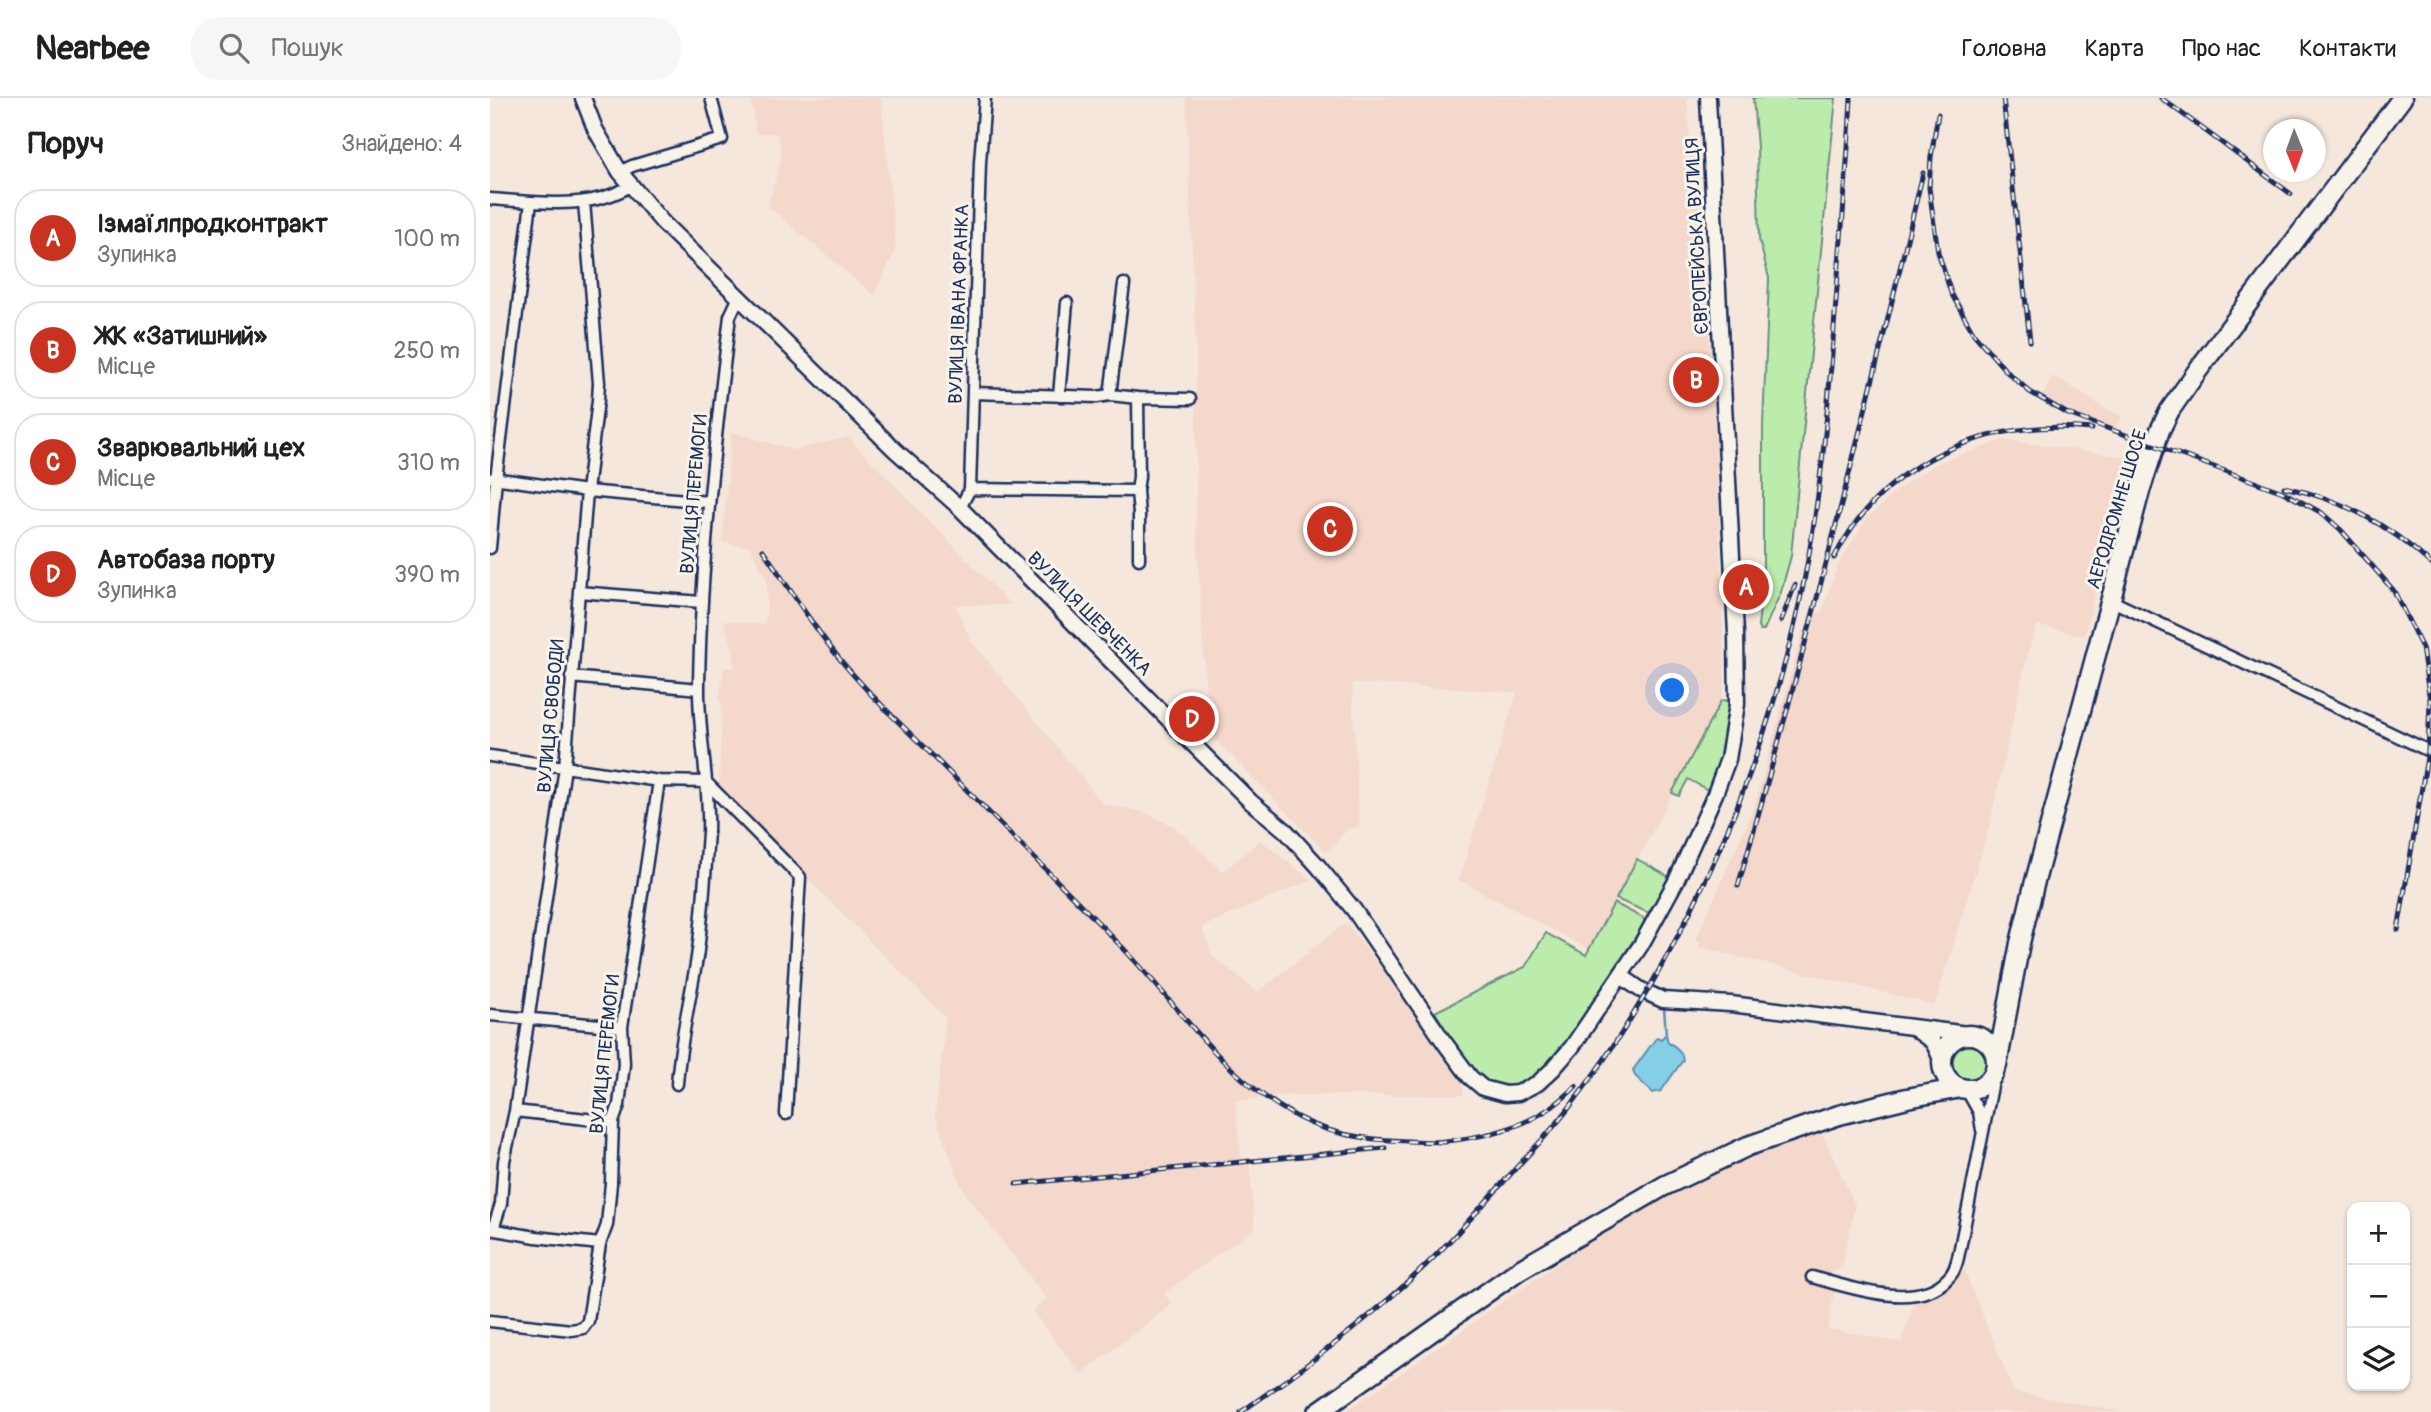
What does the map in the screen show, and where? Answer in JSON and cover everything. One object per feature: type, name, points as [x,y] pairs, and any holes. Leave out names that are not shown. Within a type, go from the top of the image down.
[{"type":"highway","name":"АЕРОДРОМНЕ ШОСЕ","points":[[1996,1068],[2034,886],[2144,478],[2170,410],[2402,98]]},
{"type":"highway","name":"АЕРОДРОМНЕ ШОСЕ","points":[[1970,1035],[1986,1030],[1996,1021],[2009,997]]},
{"type":"highway","points":[[1318,1412],[1520,1270],[1664,1186],[1748,1146],[1839,1115],[1907,1098],[1976,1088],[1986,1084],[1996,1068],[1996,1055],[1991,1045],[1983,1038],[1970,1035],[1956,1038],[1948,1045],[1936,1077],[1926,1088],[1907,1098]]},
{"type":"highway","points":[[1942,1062],[1948,1079],[1963,1088]]},
{"type":"main road","name":"ВУЛИЦЯ ШЕВЧЕНКА","points":[[583,98],[595,129],[620,173],[663,223],[895,450],[960,508],[1187,738],[1251,802],[1286,831],[1318,866],[1354,910],[1470,1077],[1483,1088],[1505,1094],[1518,1093],[1538,1083],[1572,1047],[1621,976]]},
{"type":"main road","name":"ЄВРОПЕЙСЬКА ВУЛИЦЯ","points":[[1621,976],[1642,945],[1676,881],[1715,794],[1731,747],[1736,715],[1733,550],[1708,98]]},
{"type":"main road","points":[[1621,976],[1641,990],[1663,1000],[1731,1004],[1970,1035]]},
{"type":"main road","points":[[1907,1026],[1926,1035],[1933,1042],[1942,1062]]},
{"type":"street","points":[[620,173],[632,166],[722,139],[710,98]]},
{"type":"street","name":"ВУЛИЦЯ ІВАНА ФРАНКА","points":[[960,508],[970,489],[979,175],[985,98]]},
{"type":"street","points":[[490,200],[584,202],[630,186]]},
{"type":"street","points":[[490,548],[493,478],[531,202]]},
{"type":"street","name":"ВУЛИЦЯ СВОБОДИ","points":[[492,1229],[501,1205],[504,1161],[515,1111],[565,767],[587,491],[599,383],[584,202]]},
{"type":"street","points":[[1110,395],[1124,284]]},
{"type":"street","name":"ВУЛИЦЯ ПЕРЕМОГИ","points":[[677,1084],[679,1048],[696,964],[708,827],[699,689],[701,602],[708,502],[730,316],[738,297]]},
{"type":"street","points":[[1059,396],[1067,303]]},
{"type":"street","points":[[974,393],[1189,399]]},
{"type":"street","points":[[1138,398],[1139,559]]},
{"type":"street","points":[[493,478],[587,491],[708,502]]},
{"type":"street","points":[[970,489],[1137,491]]},
{"type":"street","points":[[579,592],[701,602]]},
{"type":"street","points":[[2110,600],[2431,752]]},
{"type":"street","points":[[571,677],[699,689]]},
{"type":"street","points":[[490,756],[659,781],[706,782],[800,877],[786,1114]]},
{"type":"street","name":"ВУЛИЦЯ ПЕРЕМОГИ","points":[[490,1321],[571,1330],[583,1328],[588,1321],[600,1244],[608,1214],[613,1122],[619,1105],[624,1064],[622,1027],[659,781]]},
{"type":"street","points":[[490,1015],[622,1027]]},
{"type":"street","name":"АЕРОДРОМНЕ ШОСЕ","points":[[1812,1277],[1842,1286],[1907,1296],[1927,1292],[1949,1278],[1960,1248],[1996,1068]]},
{"type":"street","name":"АЕРОДРОМНЕ ШОСЕ","points":[[1963,1088],[1979,1112],[1983,1138]]},
{"type":"street","points":[[515,1111],[613,1122]]},
{"type":"street","points":[[492,1229],[600,1244]]},
{"type":"shaded area","points":[[751,98],[881,98],[896,249],[874,295],[768,206],[782,156],[777,133],[756,134]]},
{"type":"shaded area","points":[[1186,98],[1687,98],[1690,146],[1696,146],[1716,441],[1725,682],[1721,701],[1590,950],[1459,880],[1517,692],[1352,683],[1359,827],[1349,828],[1326,852],[1208,732],[1196,520],[1196,346]]},
{"type":"shaded area","points":[[2057,377],[2104,408],[2122,416],[2115,429],[2076,414],[2043,396],[2051,378]]},
{"type":"shaded area","points":[[732,432],[794,450],[848,437],[1011,605],[955,605],[971,641],[1103,804],[1139,811],[1174,826],[1223,872],[1260,840],[1311,880],[1202,927],[1212,956],[1258,992],[1346,923],[1440,1045],[1463,1081],[1463,1095],[1286,1095],[1235,1101],[1241,1158],[1249,1158],[1255,1228],[1164,1293],[1172,1304],[1081,1374],[1032,1311],[1047,1299],[967,1196],[960,1183],[935,1115],[946,1018],[719,789],[722,702],[719,701],[724,668],[734,668],[733,650],[724,621],[764,625],[767,610],[767,580],[750,547],[722,542]]},
{"type":"shaded area","points":[[2004,440],[2131,458],[2084,636],[2037,625],[2027,656],[1989,827],[1935,1005],[1699,947],[1700,942],[1696,939],[1754,808],[1803,631],[1811,633],[1816,613],[1821,614],[1838,565],[1866,520],[1897,490],[1933,465]]},
{"type":"shaded area","points":[[1821,1131],[1855,1205],[1842,1267],[1815,1282],[1834,1291],[1828,1329],[1901,1342],[1915,1300],[1939,1291],[1964,1270],[2014,1392],[2122,1412],[1345,1412],[1602,1233],[1717,1172]]},
{"type":"green space","points":[[1753,98],[1836,98],[1791,556],[1781,592],[1764,630],[1760,631],[1758,627],[1763,577],[1763,425],[1769,278],[1759,239]]},
{"type":"green space","points":[[1726,700],[1730,705],[1723,757],[1710,788],[1706,789],[1688,779],[1679,796],[1672,793],[1721,701]]},
{"type":"green space","points":[[1637,859],[1669,877],[1649,913],[1616,899]]},
{"type":"green space","points":[[1614,903],[1643,918],[1645,922],[1554,1059],[1523,1084],[1507,1088],[1489,1084],[1481,1079],[1466,1062],[1435,1012],[1525,967],[1546,933],[1586,955]]},
{"type":"green space","points":[[1969,1043],[1982,1049],[1988,1062],[1982,1075],[1969,1081],[1956,1075],[1950,1062],[1956,1049]]},
{"type":"water","points":[[1666,1034],[1668,1043],[1678,1049],[1683,1060],[1661,1091],[1653,1093],[1635,1076],[1633,1070],[1657,1037],[1661,1039]]},
{"type":"waterway","points":[[1664,1007],[1666,1034]]},
{"type":"railway","points":[[1241,1412],[1337,1342],[1404,1285],[1458,1232],[1555,1126],[1609,1052],[1646,994],[1711,869],[1762,738],[1782,672],[1807,566],[1828,407],[1851,98]]},
{"type":"railway","points":[[2003,98],[2030,341]]},
{"type":"railway","points":[[2161,98],[2291,194]]},
{"type":"railway","points":[[1938,114],[1929,188],[1938,252],[1951,293],[1974,334],[2006,371],[2030,392],[2068,414],[2283,492],[2322,513],[2341,530],[2394,591],[2422,648],[2430,701],[2428,751],[2398,930]]},
{"type":"railway","points":[[1738,886],[1835,531],[1923,173]]},
{"type":"railway","points":[[1834,558],[1855,524],[1881,495],[1910,471],[1942,453],[1977,439],[2014,431],[2052,427],[2092,429]]},
{"type":"railway","points":[[2284,487],[2325,498],[2363,515],[2398,537],[2431,564]]},
{"type":"railway","points":[[763,550],[819,632],[861,684],[1123,948],[1223,1061],[1245,1081],[1297,1117],[1333,1131],[1370,1138],[1446,1142]]},
{"type":"railway","points":[[1781,621],[1795,585]]},
{"type":"railway","points":[[1437,1142],[1476,1137],[1512,1127],[1546,1111],[1576,1086]]},
{"type":"railway","points":[[1016,1184],[1385,1148]]},
{"type":"place","name":"ЖК «Затишний»","points":[[1696,380]]},
{"type":"place","name":"Зварювальний цех","points":[[1330,529]]},
{"type":"place","name":"Ізмаїлпродконтракт","points":[[1746,587]]},
{"type":"place","name":"Автобаза порту","points":[[1192,719]]}]
